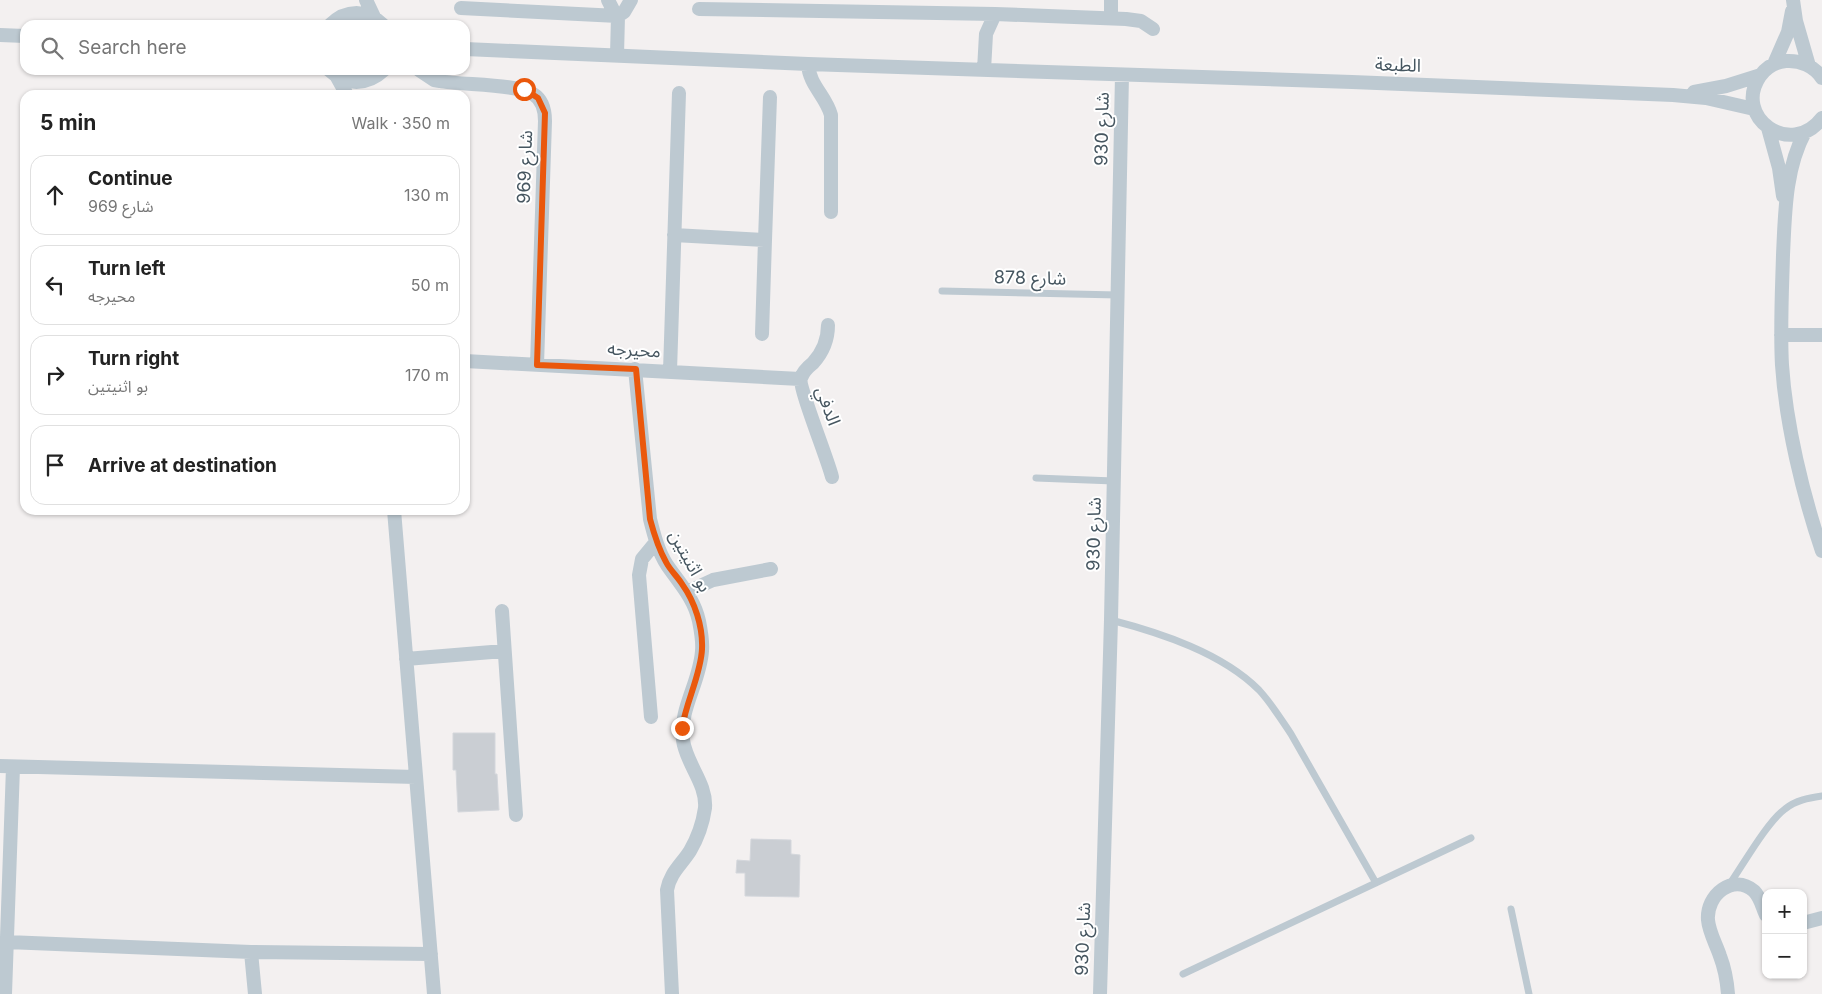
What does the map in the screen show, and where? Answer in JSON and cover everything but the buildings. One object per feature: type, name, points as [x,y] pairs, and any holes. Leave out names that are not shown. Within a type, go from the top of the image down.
[{"type":"street","points":[[344,15],[348,0]]},
{"type":"street","points":[[366,0],[377,20]]},
{"type":"street","points":[[608,0],[618,16],[617,55]]},
{"type":"street","points":[[460,8],[618,16],[624,12],[631,0]]},
{"type":"street","points":[[1111,0],[1111,18]]},
{"type":"street","points":[[1673,95],[1726,86],[1760,75],[1774,64],[1788,32],[1793,0]]},
{"type":"street","points":[[1793,0],[1798,29],[1810,66],[1822,78]]},
{"type":"street","points":[[700,9],[1111,18],[1134,20],[1147,24],[1153,29]]},
{"type":"street","points":[[337,20],[344,15],[359,13],[376,20]]},
{"type":"street","points":[[984,70],[986,34],[994,14]]},
{"type":"street","points":[[0,35],[20,36]]},
{"type":"street","name":"الطبعة","points":[[470,49],[808,64],[1673,95]]},
{"type":"street","points":[[1774,64],[1792,61],[1810,66]]},
{"type":"street","points":[[808,64],[812,83],[827,103],[831,115],[831,212]]},
{"type":"street","points":[[334,75],[344,90]]},
{"type":"street","points":[[335,75],[354,83],[371,80],[378,75]]},
{"type":"street","name":"شارع 969","points":[[426,75],[434,80],[440,81],[524,89],[538,98],[543,105],[545,121],[537,365]]},
{"type":"street","name":"شارع 930","points":[[1100,994],[1111,620],[1122,75]]},
{"type":"street","points":[[1760,75],[1754,88],[1754,109],[1758,117],[1768,128],[1790,136],[1805,132],[1820,121]]},
{"type":"street","points":[[369,90],[371,80]]},
{"type":"street","points":[[670,371],[679,93]]},
{"type":"street","points":[[1673,95],[1706,98],[1754,109]]},
{"type":"street","points":[[762,334],[770,97]]},
{"type":"street","points":[[1768,128],[1779,168],[1785,212]]},
{"type":"street","points":[[1805,132],[1795,157],[1785,212],[1780,335],[1782,368],[1789,418],[1798,464],[1822,551]]},
{"type":"street","points":[[674,235],[765,240]]},
{"type":"street","name":"الدفي","points":[[828,324],[823,350],[800,379],[801,388],[832,476]]},
{"type":"street","points":[[1780,335],[1822,335]]},
{"type":"street","name":"محيرجه","points":[[470,361],[800,379]]},
{"type":"street","name":"بو اثنيتين","points":[[636,369],[650,519],[656,542],[667,564],[687,592],[698,619],[702,651],[684,715],[683,740],[690,764],[703,789],[705,808],[695,842],[672,874],[666,890],[672,994]]},
{"type":"street","points":[[394,515],[434,994]]},
{"type":"street","points":[[651,717],[638,575],[642,559],[656,542]]},
{"type":"street","points":[[687,592],[713,580],[771,569]]},
{"type":"street","points":[[502,611],[516,815]]},
{"type":"street","points":[[406,660],[504,651]]},
{"type":"street","points":[[5,994],[7,766],[416,777]]},
{"type":"street","points":[[1728,994],[1723,965],[1708,921],[1708,912],[1715,895],[1721,889],[1738,884],[1755,892],[1762,904]]},
{"type":"street","points":[[1807,922],[1822,918]]},
{"type":"street","points":[[6,942],[251,952],[431,954]]},
{"type":"street","points":[[251,952],[255,994]]},
{"type":"lane","name":"شارع 878","points":[[942,291],[1118,295]]},
{"type":"lane","points":[[1036,478],[1114,481]]},
{"type":"lane","points":[[1111,620],[1163,636],[1221,661],[1259,690],[1291,734],[1376,883]]},
{"type":"lane","points":[[1729,886],[1771,824],[1785,809],[1802,799],[1822,796]]},
{"type":"lane","points":[[1183,974],[1471,838]]},
{"type":"lane","points":[[1511,909],[1528,994]]},
{"type":"route","points":[[524,89],[532,92],[538,98],[543,105],[545,113],[537,365],[636,369],[650,519],[659,550],[692,601],[702,640],[700,662],[682,728]]}]
